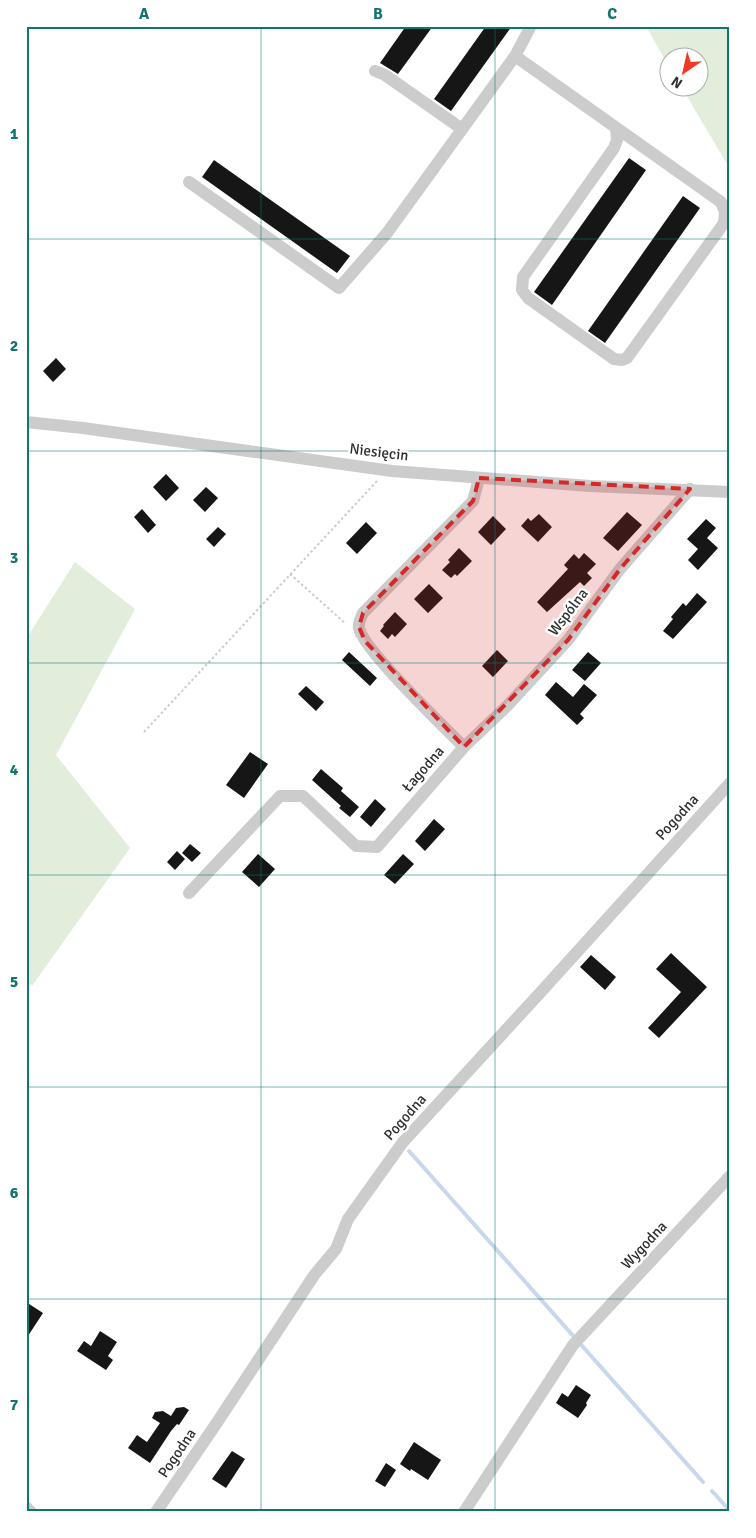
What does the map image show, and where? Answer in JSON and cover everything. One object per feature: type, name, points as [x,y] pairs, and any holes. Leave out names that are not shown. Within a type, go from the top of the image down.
[{"type":"street","points":[[189,182],[340,288],[387,233],[515,56],[531,26]]},
{"type":"street","points":[[515,56],[721,202],[725,212],[724,223],[627,358],[622,360],[614,359],[528,298],[522,290],[523,277],[614,148],[617,140],[616,128]]},
{"type":"street","points":[[375,71],[385,75],[462,129]]},
{"type":"street","name":"Niesięcin","points":[[26,422],[83,428],[382,469],[606,487],[730,492]]},
{"type":"street","points":[[359,627],[363,612],[473,501],[479,478]]},
{"type":"street","name":"Wspólna","points":[[464,747],[508,705],[568,640],[620,569],[690,489]]},
{"type":"street","name":"Łagodna","points":[[189,893],[280,796],[303,796],[356,846],[377,847],[464,747],[406,688],[371,648],[365,641],[359,627]]},
{"type":"street","name":"Pogodna","points":[[156,1512],[314,1274],[336,1249],[348,1219],[403,1142],[730,783]]},
{"type":"street","name":"Wygodna","points":[[464,1512],[577,1340],[730,1176]]},
{"type":"street","points":[[26,1507],[31,1512]]},
{"type":"path","points":[[144,732],[377,481],[382,469]]},
{"type":"path","points":[[290,574],[344,624],[359,627]]},
{"type":"highlighted area","points":[[479,478],[690,489],[620,569],[568,640],[464,747],[365,641],[359,627],[363,613],[473,501]]},
{"type":"green space","points":[[646,26],[730,26],[730,169],[688,98],[708,98],[708,48],[658,48]]},
{"type":"green space","points":[[75,562],[135,609],[56,755],[130,848],[32,986],[26,982],[26,639]]},
{"type":"building","points":[[406,26],[433,26],[398,74],[380,63]]},
{"type":"building","points":[[486,26],[512,26],[451,111],[434,99]]},
{"type":"building","points":[[629,158],[646,170],[552,305],[534,292]]},
{"type":"building","points":[[214,160],[350,256],[337,273],[202,177]]},
{"type":"building","points":[[683,196],[700,208],[605,343],[588,331]]},
{"type":"building","points":[[56,358],[66,369],[53,382],[43,371]]},
{"type":"building","points":[[166,474],[179,488],[166,501],[153,487]]},
{"type":"building","points":[[206,487],[218,498],[205,512],[193,500]]},
{"type":"building","points":[[142,509],[156,525],[148,533],[134,517]]},
{"type":"building","points":[[627,512],[642,525],[618,551],[603,538]]},
{"type":"building","points":[[539,514],[552,527],[538,542],[521,526],[528,518],[531,521]]},
{"type":"building","points":[[493,516],[506,529],[491,545],[478,532]]},
{"type":"building","points":[[706,519],[716,528],[707,538],[718,548],[698,570],[688,560],[698,549],[687,539]]},
{"type":"building","points":[[366,522],[377,533],[357,554],[346,543]]},
{"type":"building","points":[[218,527],[226,534],[214,547],[206,539]]},
{"type":"building","points":[[459,548],[472,561],[457,576],[455,574],[451,578],[442,570]]},
{"type":"building","points":[[584,553],[596,564],[587,573],[592,578],[584,586],[580,582],[547,612],[537,602],[568,569],[564,565],[574,554],[579,559]]},
{"type":"building","points":[[429,584],[443,598],[428,613],[414,599]]},
{"type":"building","points":[[697,593],[707,602],[673,639],[663,631],[673,619],[671,617],[683,603],[686,606]]},
{"type":"building","points":[[395,612],[407,624],[395,637],[392,634],[388,639],[380,631]]},
{"type":"building","points":[[497,650],[508,661],[493,677],[482,666]]},
{"type":"building","points":[[349,652],[377,678],[370,686],[342,660]]},
{"type":"building","points":[[588,652],[601,663],[585,681],[572,670]]},
{"type":"building","points":[[556,682],[573,697],[584,684],[597,695],[580,714],[584,718],[577,725],[545,695]]},
{"type":"building","points":[[306,686],[324,702],[316,711],[298,694]]},
{"type":"building","points":[[250,752],[268,764],[244,798],[226,785]]},
{"type":"building","points":[[321,769],[343,788],[341,791],[359,807],[350,817],[339,808],[341,806],[312,780]]},
{"type":"building","points":[[375,799],[386,809],[371,827],[360,817]]},
{"type":"building","points":[[434,819],[445,829],[425,851],[415,841]]},
{"type":"building","points":[[190,844],[201,853],[192,862],[182,853]]},
{"type":"building","points":[[177,851],[185,859],[175,870],[167,862]]},
{"type":"building","points":[[258,854],[275,869],[259,887],[242,872]]},
{"type":"building","points":[[403,854],[414,864],[395,884],[384,875]]},
{"type":"building","points":[[671,953],[707,987],[659,1038],[648,1028],[681,992],[656,969]]},
{"type":"building","points":[[591,955],[616,977],[605,990],[580,967]]},
{"type":"building","points":[[26,1302],[43,1313],[26,1339]]},
{"type":"building","points":[[100,1331],[117,1342],[108,1356],[113,1360],[106,1370],[77,1351],[84,1341],[91,1346]]},
{"type":"building","points":[[576,1385],[591,1395],[578,1418],[556,1403],[562,1393],[568,1397]]},
{"type":"building","points":[[184,1407],[189,1410],[179,1425],[177,1424],[171,1431],[150,1463],[128,1448],[137,1435],[147,1442],[160,1423],[152,1418],[155,1412],[163,1411],[171,1416],[176,1408]]},
{"type":"building","points":[[414,1442],[441,1460],[428,1480],[400,1464]]},
{"type":"building","points":[[232,1451],[245,1459],[226,1488],[212,1479]]},
{"type":"building","points":[[386,1463],[396,1470],[385,1487],[375,1481]]},
{"type":"waterway","points":[[409,1151],[703,1482]]},
{"type":"waterway","points":[[712,1491],[730,1511]]}]
